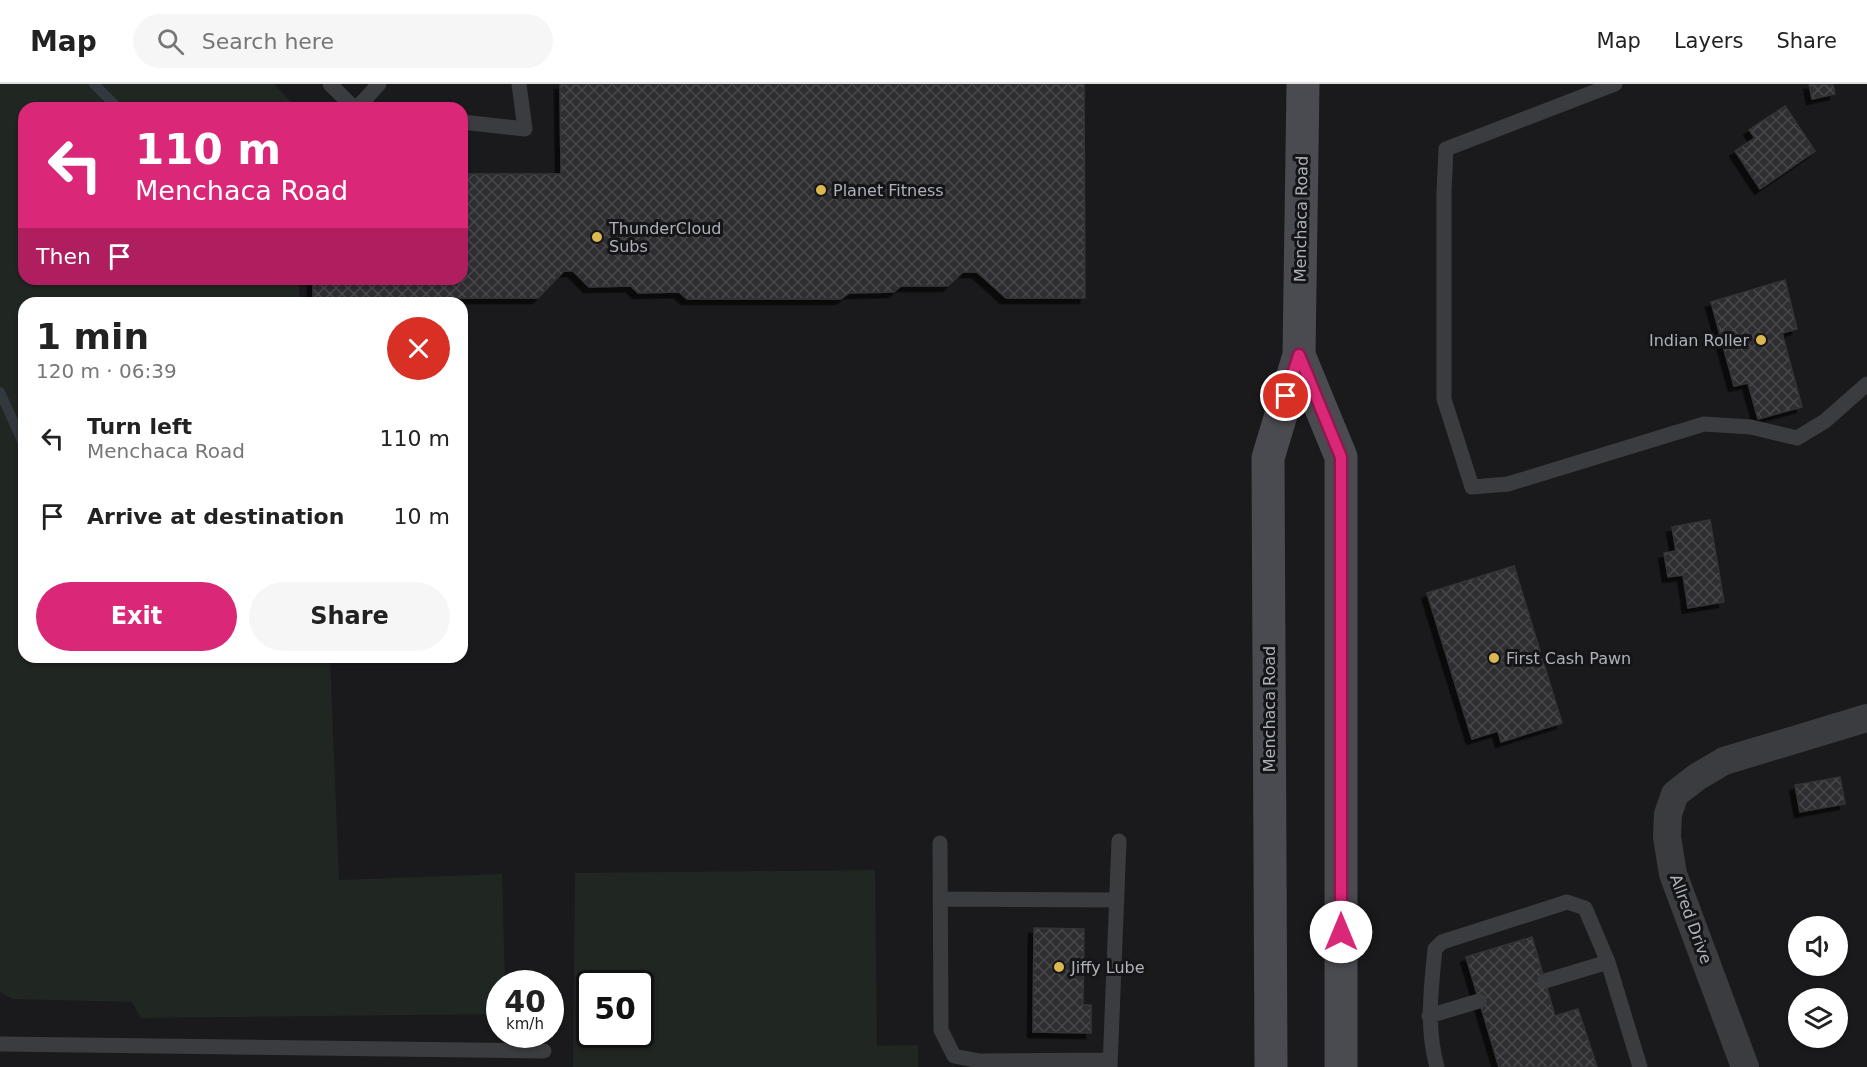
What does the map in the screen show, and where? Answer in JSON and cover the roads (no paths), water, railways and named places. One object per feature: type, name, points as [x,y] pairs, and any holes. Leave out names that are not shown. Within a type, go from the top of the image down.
[{"type":"main road","name":"Menchaca Road","points":[[1270,1067],[1268,458],[1299,355],[1303,84]]},
{"type":"main road","name":"Menchaca Road","points":[[1299,355],[1341,457],[1341,1067]]},
{"type":"street","name":"Allred Drive","points":[[1745,1067],[1673,874],[1667,837],[1668,814],[1675,794],[1697,777],[1724,761],[1867,718]]},
{"type":"lane","points":[[330,84],[350,102]]},
{"type":"lane","points":[[362,102],[379,84]]},
{"type":"lane","points":[[468,123],[525,129],[519,84]]},
{"type":"lane","points":[[1616,84],[1446,149],[1444,399],[1472,487],[1508,484],[1704,424],[1751,426],[1797,438],[1825,421],[1867,384]]},
{"type":"lane","points":[[940,843],[941,1030],[954,1056],[980,1061],[1110,1064],[1119,841]]},
{"type":"lane","points":[[940,899],[1117,900]]},
{"type":"lane","points":[[1437,1067],[1431,1046],[1429,1016],[1435,949],[1442,942],[1567,902],[1584,908],[1608,962],[1640,1067]]},
{"type":"lane","points":[[1545,981],[1608,962]]},
{"type":"lane","points":[[1429,1016],[1479,1001]]},
{"type":"lane","points":[[0,1044],[544,1051]]},
{"type":"waterway","points":[[94,84],[112,102]]},
{"type":"waterway","points":[[0,392],[18,432]]},
{"type":"place","name":"Planet Fitness","points":[[821,190]]},
{"type":"place","name":"ThunderCloud Subs","points":[[597,237]]},
{"type":"place","name":"Indian Roller","points":[[1761,340]]},
{"type":"place","name":"First Cash Pawn","points":[[1494,658]]},
{"type":"place","name":"Jiffy Lube","points":[[1059,967]]}]
